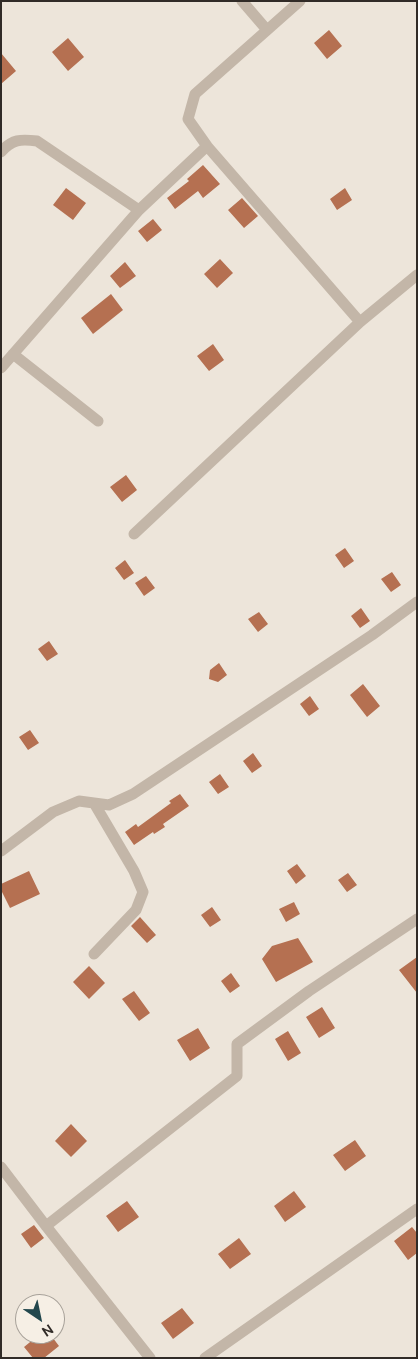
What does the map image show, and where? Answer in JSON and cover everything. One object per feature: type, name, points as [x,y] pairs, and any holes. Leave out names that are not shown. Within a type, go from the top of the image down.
[{"type":"street","points":[[242,1],[267,30]]},
{"type":"street","points":[[300,1],[195,94],[188,119],[207,146],[360,322]]},
{"type":"street","points":[[1,152],[6,146],[20,139],[37,141],[139,210]]},
{"type":"street","points":[[1,368],[139,210],[207,146]]},
{"type":"street","points":[[134,534],[360,322],[417,275]]},
{"type":"street","points":[[14,354],[98,421]]},
{"type":"street","points":[[1,851],[53,812],[79,800],[109,804],[133,794],[372,635],[417,602]]},
{"type":"street","points":[[94,802],[134,871],[143,892],[136,910],[94,954]]},
{"type":"street","points":[[46,1226],[238,1076],[237,1044],[309,991],[417,919]]},
{"type":"street","points":[[1,1167],[150,1358]]},
{"type":"street","points":[[205,1358],[417,1209]]},
{"type":"building","points":[[329,30],[342,46],[327,59],[314,43]]},
{"type":"building","points":[[68,38],[84,57],[68,71],[52,52]]},
{"type":"building","points":[[1,53],[16,71],[1,84]]},
{"type":"building","points":[[203,165],[220,184],[203,198],[198,191],[175,209],[167,198],[189,181],[187,179]]},
{"type":"building","points":[[66,188],[86,203],[73,220],[53,205]]},
{"type":"building","points":[[345,188],[352,200],[337,210],[330,199]]},
{"type":"building","points":[[242,198],[258,216],[244,228],[228,210]]},
{"type":"building","points":[[153,219],[162,230],[147,242],[138,231]]},
{"type":"building","points":[[220,259],[233,273],[217,288],[204,274]]},
{"type":"building","points":[[125,262],[136,276],[120,288],[110,276]]},
{"type":"building","points":[[111,294],[123,310],[93,334],[81,318]]},
{"type":"building","points":[[213,344],[224,360],[209,371],[197,356]]},
{"type":"building","points":[[126,475],[137,490],[122,502],[110,487]]},
{"type":"building","points":[[345,548],[354,561],[344,568],[335,555]]},
{"type":"building","points":[[125,560],[134,573],[124,580],[115,568]]},
{"type":"building","points":[[392,572],[401,585],[391,592],[381,579]]},
{"type":"building","points":[[146,576],[155,588],[144,596],[135,583]]},
{"type":"building","points":[[361,608],[370,621],[360,628],[351,616]]},
{"type":"building","points":[[259,612],[268,624],[258,632],[248,619]]},
{"type":"building","points":[[49,641],[58,654],[47,661],[38,649]]},
{"type":"building","points":[[219,663],[227,675],[218,682],[209,679],[210,670]]},
{"type":"building","points":[[363,684],[380,706],[367,717],[350,695]]},
{"type":"building","points":[[310,696],[319,709],[309,716],[300,704]]},
{"type":"building","points":[[30,730],[39,743],[28,750],[19,737]]},
{"type":"building","points":[[253,753],[262,766],[252,773],[243,761]]},
{"type":"building","points":[[220,774],[229,787],[218,794],[209,782]]},
{"type":"building","points":[[180,794],[189,806],[163,824],[165,827],[154,834],[153,832],[134,845],[125,832],[136,824],[138,827],[171,803],[169,801]]},
{"type":"building","points":[[297,864],[306,876],[296,884],[287,871]]},
{"type":"building","points":[[29,871],[40,894],[10,908],[1,890],[1,884]]},
{"type":"building","points":[[348,873],[357,885],[347,892],[338,880]]},
{"type":"building","points":[[294,902],[300,914],[286,922],[279,909]]},
{"type":"building","points":[[212,907],[221,920],[210,927],[201,915]]},
{"type":"building","points":[[140,917],[156,935],[147,943],[131,926]]},
{"type":"building","points":[[298,938],[313,962],[276,982],[262,959],[272,946]]},
{"type":"building","points":[[417,957],[417,993],[399,970]]},
{"type":"building","points":[[89,966],[105,983],[89,999],[73,982]]},
{"type":"building","points":[[231,973],[240,986],[230,993],[221,981]]},
{"type":"building","points":[[134,991],[150,1013],[139,1021],[122,999]]},
{"type":"building","points":[[322,1007],[335,1028],[319,1038],[306,1017]]},
{"type":"building","points":[[198,1028],[210,1048],[190,1061],[177,1040]]},
{"type":"building","points":[[288,1031],[301,1053],[288,1061],[275,1039]]},
{"type":"building","points":[[71,1124],[87,1141],[71,1157],[55,1141]]},
{"type":"building","points":[[355,1140],[366,1156],[345,1171],[333,1155]]},
{"type":"building","points":[[294,1191],[306,1207],[285,1222],[274,1206]]},
{"type":"building","points":[[127,1201],[139,1217],[118,1232],[106,1216]]},
{"type":"building","points":[[34,1225],[44,1238],[31,1248],[21,1234]]},
{"type":"building","points":[[412,1227],[417,1233],[417,1253],[408,1260],[394,1241]]},
{"type":"building","points":[[239,1238],[251,1254],[230,1269],[218,1254]]},
{"type":"building","points":[[182,1308],[194,1323],[173,1339],[161,1323]]},
{"type":"building","points":[[28,1344],[58,1344],[59,1346],[44,1358],[33,1358],[24,1347]]}]
